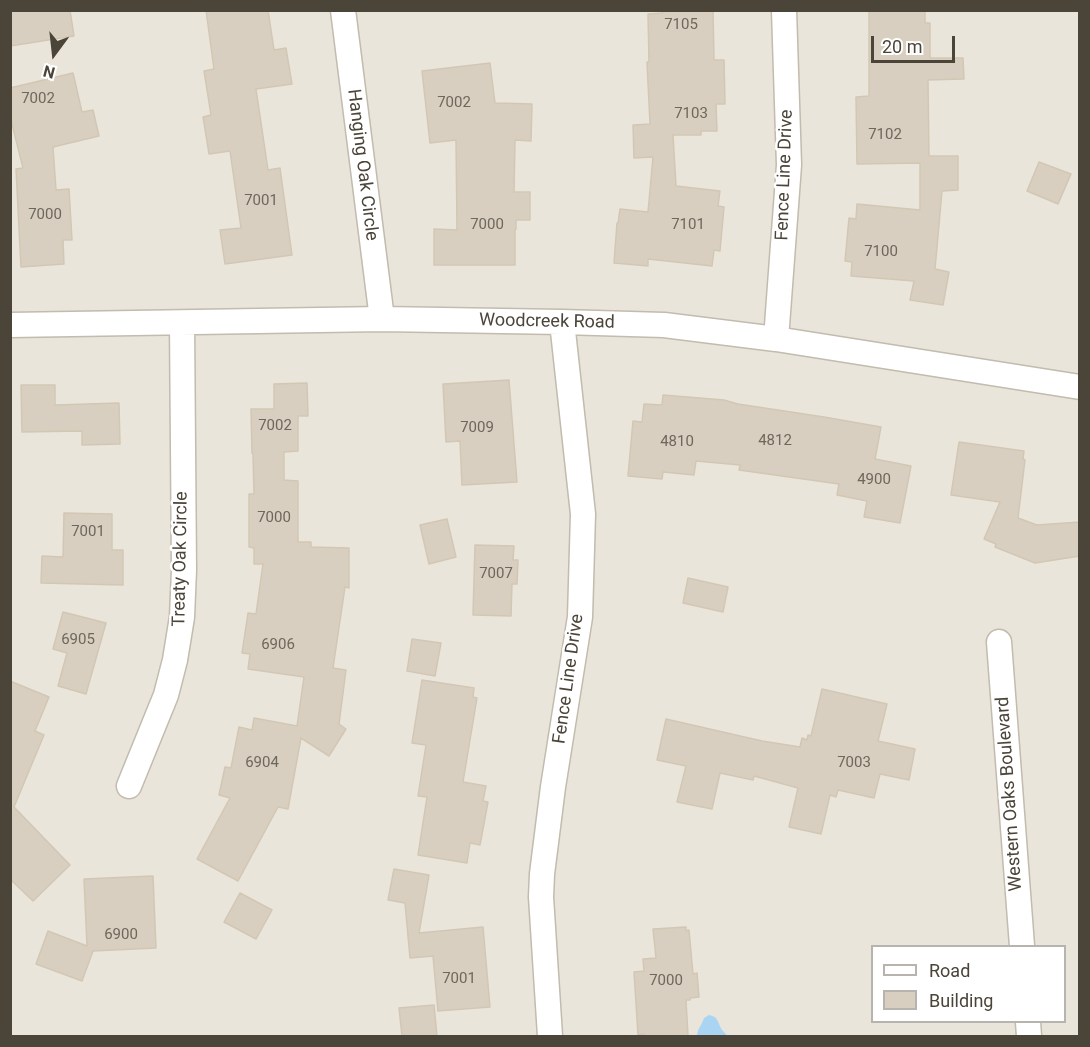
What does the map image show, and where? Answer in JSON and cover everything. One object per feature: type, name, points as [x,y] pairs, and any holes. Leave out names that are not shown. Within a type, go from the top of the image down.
[{"type":"street","name":"Hanging Oak Circle","points":[[343,10],[382,319]]},
{"type":"street","name":"Fence Line Drive","points":[[776,339],[789,165],[784,10]]},
{"type":"street","name":"Woodcreek Road","points":[[10,325],[382,319],[664,325],[776,339],[1080,387]]},
{"type":"street","name":"Fence Line Drive","points":[[550,1036],[541,897],[542,874],[553,787],[580,617],[583,514],[562,322]]},
{"type":"street","name":"Treaty Oak Circle","points":[[129,786],[166,695],[182,617],[184,570],[182,323]]},
{"type":"street","name":"Western Oaks Boulevard","points":[[999,642],[1022,945]]},
{"type":"shaded area","points":[[10,11],[1079,11],[1079,1036],[11,1036]]},
{"type":"water","points":[[709,1015],[716,1019],[727,1036],[697,1036],[704,1018]]},
{"type":"building","points":[[10,10],[70,10],[74,36],[10,46]]},
{"type":"building","points":[[206,10],[268,10],[274,50],[286,48],[292,84],[256,89],[268,170],[280,168],[292,255],[225,264],[220,230],[241,228],[230,151],[209,154],[203,117],[211,115],[204,71],[214,69]]},
{"type":"building","points":[[662,10],[713,10],[714,60],[724,60],[725,104],[716,104],[717,131],[701,131],[701,135],[673,135],[676,186],[720,191],[718,206],[724,207],[720,251],[714,250],[712,266],[648,259],[648,266],[614,263],[620,209],[648,212],[653,157],[634,158],[633,125],[650,124],[647,62],[649,62],[648,14],[662,13]]},
{"type":"building","points":[[869,10],[925,10],[925,23],[930,23],[930,58],[963,58],[964,79],[928,80],[929,156],[958,156],[958,190],[942,191],[935,269],[949,272],[943,305],[910,300],[914,281],[851,276],[852,262],[845,261],[849,218],[856,219],[857,204],[920,210],[920,163],[857,164],[856,97],[869,96]]},
{"type":"building","points":[[490,63],[495,103],[532,104],[531,141],[515,140],[514,192],[530,192],[530,220],[516,220],[515,265],[434,265],[434,229],[457,230],[456,140],[430,143],[422,71]]},
{"type":"building","points":[[73,73],[82,112],[93,110],[99,136],[53,147],[56,190],[69,189],[72,240],[63,240],[64,264],[21,267],[16,169],[23,168],[10,116],[10,88]]},
{"type":"building","points":[[1039,162],[1071,174],[1058,204],[1027,191]]},
{"type":"building","points":[[509,380],[517,482],[462,485],[460,441],[446,442],[443,384]]},
{"type":"building","points":[[307,383],[308,416],[298,416],[298,451],[284,452],[284,480],[298,481],[298,542],[311,542],[311,547],[349,548],[349,588],[345,587],[333,668],[346,670],[339,724],[346,729],[329,756],[301,738],[288,809],[278,807],[238,881],[197,859],[230,798],[219,795],[225,767],[231,768],[239,727],[252,730],[254,718],[297,726],[304,677],[248,669],[250,654],[242,653],[248,613],[256,614],[263,564],[254,564],[254,548],[249,547],[249,494],[254,494],[251,409],[274,409],[274,384]]},
{"type":"building","points":[[21,385],[55,385],[55,405],[119,403],[120,444],[82,445],[82,431],[22,432]]},
{"type":"building","points":[[663,395],[724,400],[881,427],[875,459],[911,466],[900,523],[864,517],[867,501],[837,495],[839,484],[739,470],[740,465],[696,461],[694,475],[663,472],[662,479],[628,476],[633,421],[642,422],[644,404],[662,405]]},
{"type":"building","points":[[959,442],[1024,451],[1018,518],[1037,525],[1080,522],[1080,556],[1035,563],[995,547],[996,544],[984,539],[1000,502],[951,495]]},
{"type":"building","points":[[64,513],[112,514],[112,550],[123,550],[123,585],[41,583],[42,556],[63,557]]},
{"type":"building","points":[[447,519],[456,557],[429,564],[420,525]]},
{"type":"building","points":[[475,545],[514,546],[513,560],[518,560],[517,584],[512,584],[511,616],[473,615]]},
{"type":"building","points":[[688,578],[728,587],[723,612],[683,603]]},
{"type":"building","points":[[63,612],[106,623],[86,694],[58,686],[67,653],[53,649]]},
{"type":"building","points":[[412,639],[441,643],[435,676],[407,671]]},
{"type":"building","points":[[422,680],[474,688],[473,697],[477,698],[463,782],[486,786],[483,801],[488,802],[480,845],[470,843],[467,863],[418,855],[427,797],[418,796],[426,745],[412,743]]},
{"type":"building","points":[[10,681],[49,697],[35,731],[44,735],[14,807],[70,865],[33,901],[10,879]]},
{"type":"building","points":[[822,689],[887,704],[878,741],[915,749],[909,780],[880,774],[874,798],[838,790],[836,797],[830,795],[821,834],[789,827],[798,788],[754,776],[753,780],[720,773],[712,809],[677,802],[686,766],[657,760],[666,719],[762,741],[800,747],[802,738],[807,740],[808,735],[811,736]]},
{"type":"building","points":[[394,869],[429,875],[419,933],[483,927],[490,1007],[438,1011],[433,956],[410,958],[405,903],[388,900]]},
{"type":"building","points":[[153,876],[156,948],[93,951],[82,981],[36,964],[48,931],[87,946],[84,879]]},
{"type":"building","points":[[240,893],[272,910],[256,939],[224,922]]},
{"type":"building","points":[[686,927],[686,931],[689,930],[693,974],[697,973],[699,997],[686,1000],[688,1036],[638,1035],[634,972],[644,971],[643,959],[656,958],[653,929]]},
{"type":"building","points":[[434,1005],[437,1036],[402,1036],[399,1008]]}]
